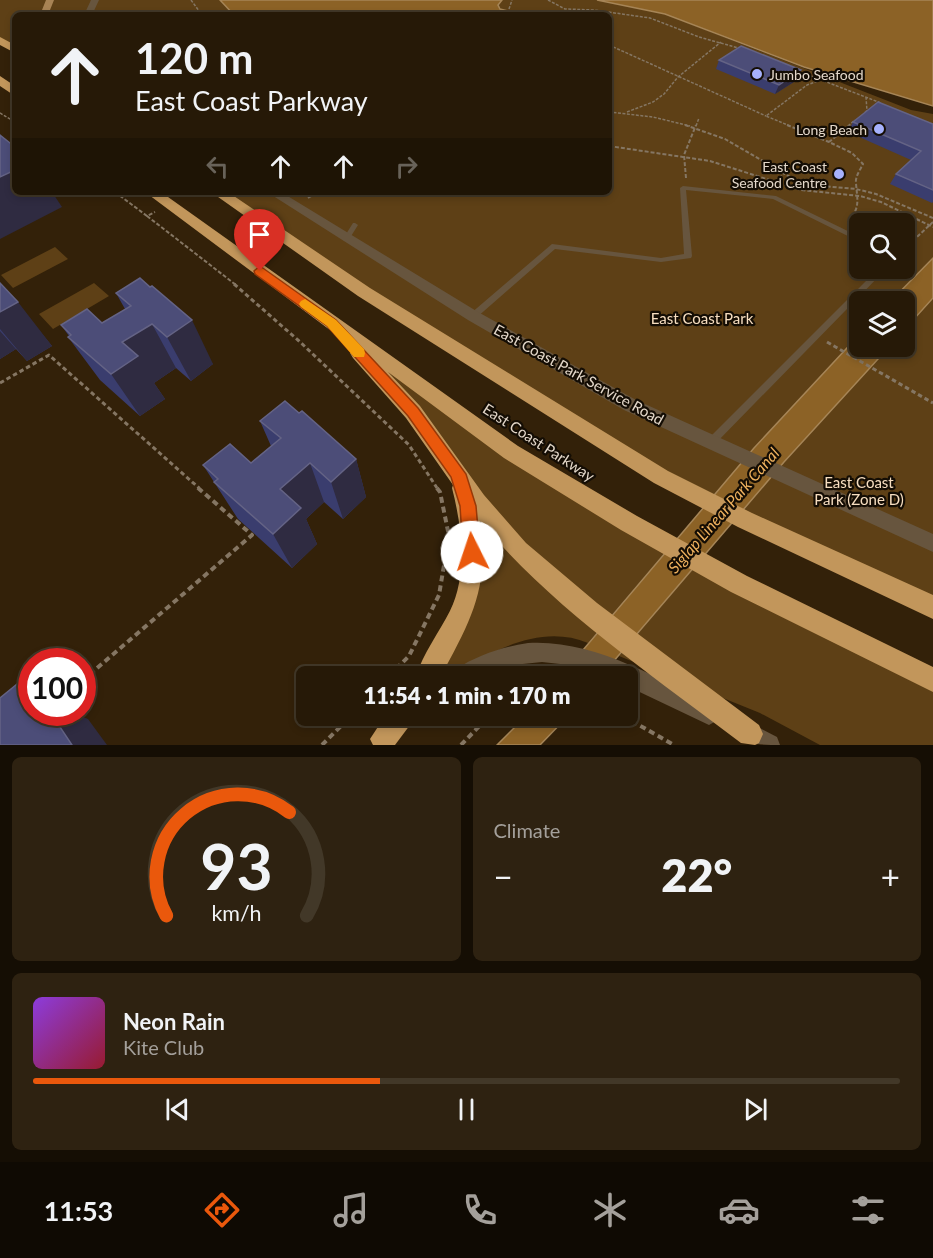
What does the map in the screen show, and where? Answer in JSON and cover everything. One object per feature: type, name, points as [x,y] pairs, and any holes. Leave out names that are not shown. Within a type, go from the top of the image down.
[{"type":"highway","points":[[0,80],[12,91]]},
{"type":"highway","name":"East Coast Parkway","points":[[156,195],[511,452],[663,543],[805,618],[933,681]]},
{"type":"highway","points":[[222,195],[364,292],[661,477],[745,520],[933,608]]},
{"type":"highway","points":[[238,195],[298,247]]},
{"type":"highway","points":[[331,323],[413,412],[477,502],[518,550],[589,611],[644,654],[760,739]]},
{"type":"highway","points":[[433,666],[463,609],[472,566],[468,506],[458,474]]},
{"type":"highway","points":[[379,742],[393,726]]},
{"type":"street","name":"East Coast Park Service Road","points":[[278,195],[473,316],[630,405],[933,543]]},
{"type":"street","points":[[479,666],[487,661],[520,655],[567,654],[599,666]]},
{"type":"street","points":[[638,681],[760,739]]},
{"type":"street","points":[[379,742],[399,726]]},
{"type":"lane","points":[[473,316],[554,246],[661,260],[688,256],[683,188],[774,197],[849,234]]},
{"type":"lane","points":[[346,239],[355,225]]},
{"type":"lane","points":[[711,442],[873,279]]},
{"type":"path","points":[[509,9],[512,0]]},
{"type":"path","points":[[548,0],[565,9],[608,12]]},
{"type":"path","points":[[612,13],[651,18],[699,37],[751,52]]},
{"type":"path","points":[[625,112],[653,102],[664,94],[678,77],[721,42]]},
{"type":"path","points":[[612,46],[858,157],[863,164],[855,181],[860,196],[855,215],[839,228]]},
{"type":"path","points":[[795,70],[885,105]]},
{"type":"path","points":[[766,116],[807,85],[821,80]]},
{"type":"path","points":[[829,142],[867,111],[866,97]]},
{"type":"path","points":[[612,112],[625,112],[693,127],[724,138],[784,174],[806,184],[857,189],[882,195],[933,220],[931,226],[915,240]]},
{"type":"path","points":[[683,188],[688,175],[684,158],[693,127],[699,117]]},
{"type":"path","points":[[612,146],[710,161],[773,183],[801,190],[860,196],[881,202],[931,226]]},
{"type":"path","points":[[773,183],[784,174]]},
{"type":"path","points":[[773,183],[774,197]]},
{"type":"path","points":[[120,195],[214,267],[300,341],[409,445],[440,492],[449,536],[439,595],[409,656],[399,666]]},
{"type":"path","points":[[147,216],[155,212]]},
{"type":"path","points":[[818,336],[933,403]]},
{"type":"path","points":[[0,383],[49,355],[252,534],[96,669]]},
{"type":"path","points":[[638,725],[674,745]]},
{"type":"path","points":[[322,745],[341,726]]},
{"type":"path","points":[[461,745],[479,726]]},
{"type":"green space","name":"East Coast Park","points":[[0,0],[597,0],[665,14],[911,110],[933,114],[933,605],[662,477],[223,195],[612,195],[612,12],[12,12],[12,49],[0,40]]},
{"type":"green space","points":[[55,247],[68,259],[13,288],[1,275]]},
{"type":"green space","points":[[94,283],[109,296],[53,329],[39,314]]},
{"type":"green space","points":[[328,324],[639,526],[672,544],[588,643],[561,636],[548,636],[508,646],[471,666],[421,666],[428,657],[455,600],[465,568],[460,500],[436,450]]},
{"type":"green space","points":[[701,559],[933,675],[933,745],[820,745],[760,713],[619,656]]},
{"type":"water","points":[[220,0],[502,0],[498,5],[500,9],[512,12],[231,12]]},
{"type":"water","points":[[597,0],[933,0],[933,106],[804,67],[665,14]]},
{"type":"water","points":[[933,258],[933,298],[915,318],[915,291],[901,291]]},
{"type":"water","name":"Siglap Linear Park Canal","points":[[849,346],[849,357],[880,357],[784,462],[610,666],[569,666],[754,448]]},
{"type":"water","points":[[516,726],[558,726],[540,745],[497,745]]},
{"type":"building","points":[[741,46],[801,70],[779,85],[719,60]]},
{"type":"building","points":[[878,102],[933,124],[933,190],[896,174],[921,151],[853,122]]},
{"type":"building","points":[[0,135],[12,145],[12,171],[0,177]]},
{"type":"building","points":[[140,278],[192,320],[167,337],[152,324],[122,342],[138,356],[111,374],[68,337],[71,335],[61,325],[87,309],[102,323],[131,306],[116,293]]},
{"type":"building","points":[[0,283],[18,302],[0,312]]},
{"type":"building","points":[[285,401],[299,413],[302,411],[356,459],[331,482],[310,463],[280,489],[301,508],[273,534],[214,482],[218,479],[203,465],[230,444],[251,463],[281,438],[260,421]]},
{"type":"building","points":[[18,683],[18,726],[59,726],[72,745],[0,745],[0,698]]},
{"type":"slow traffic","points":[[305,304],[331,323],[359,353]]},
{"type":"place","name":"Jumbo Seafood","points":[[757,74]]},
{"type":"place","name":"Long Beach","points":[[879,129]]},
{"type":"place","name":"East Coast Seafood Centre","points":[[839,174]]},
{"type":"route","points":[[260,271],[331,323],[413,412],[458,474],[468,506],[472,552]]},
{"type":"park label","name":"East Coast Park (Zone D)","points":[[859,490]]}]
